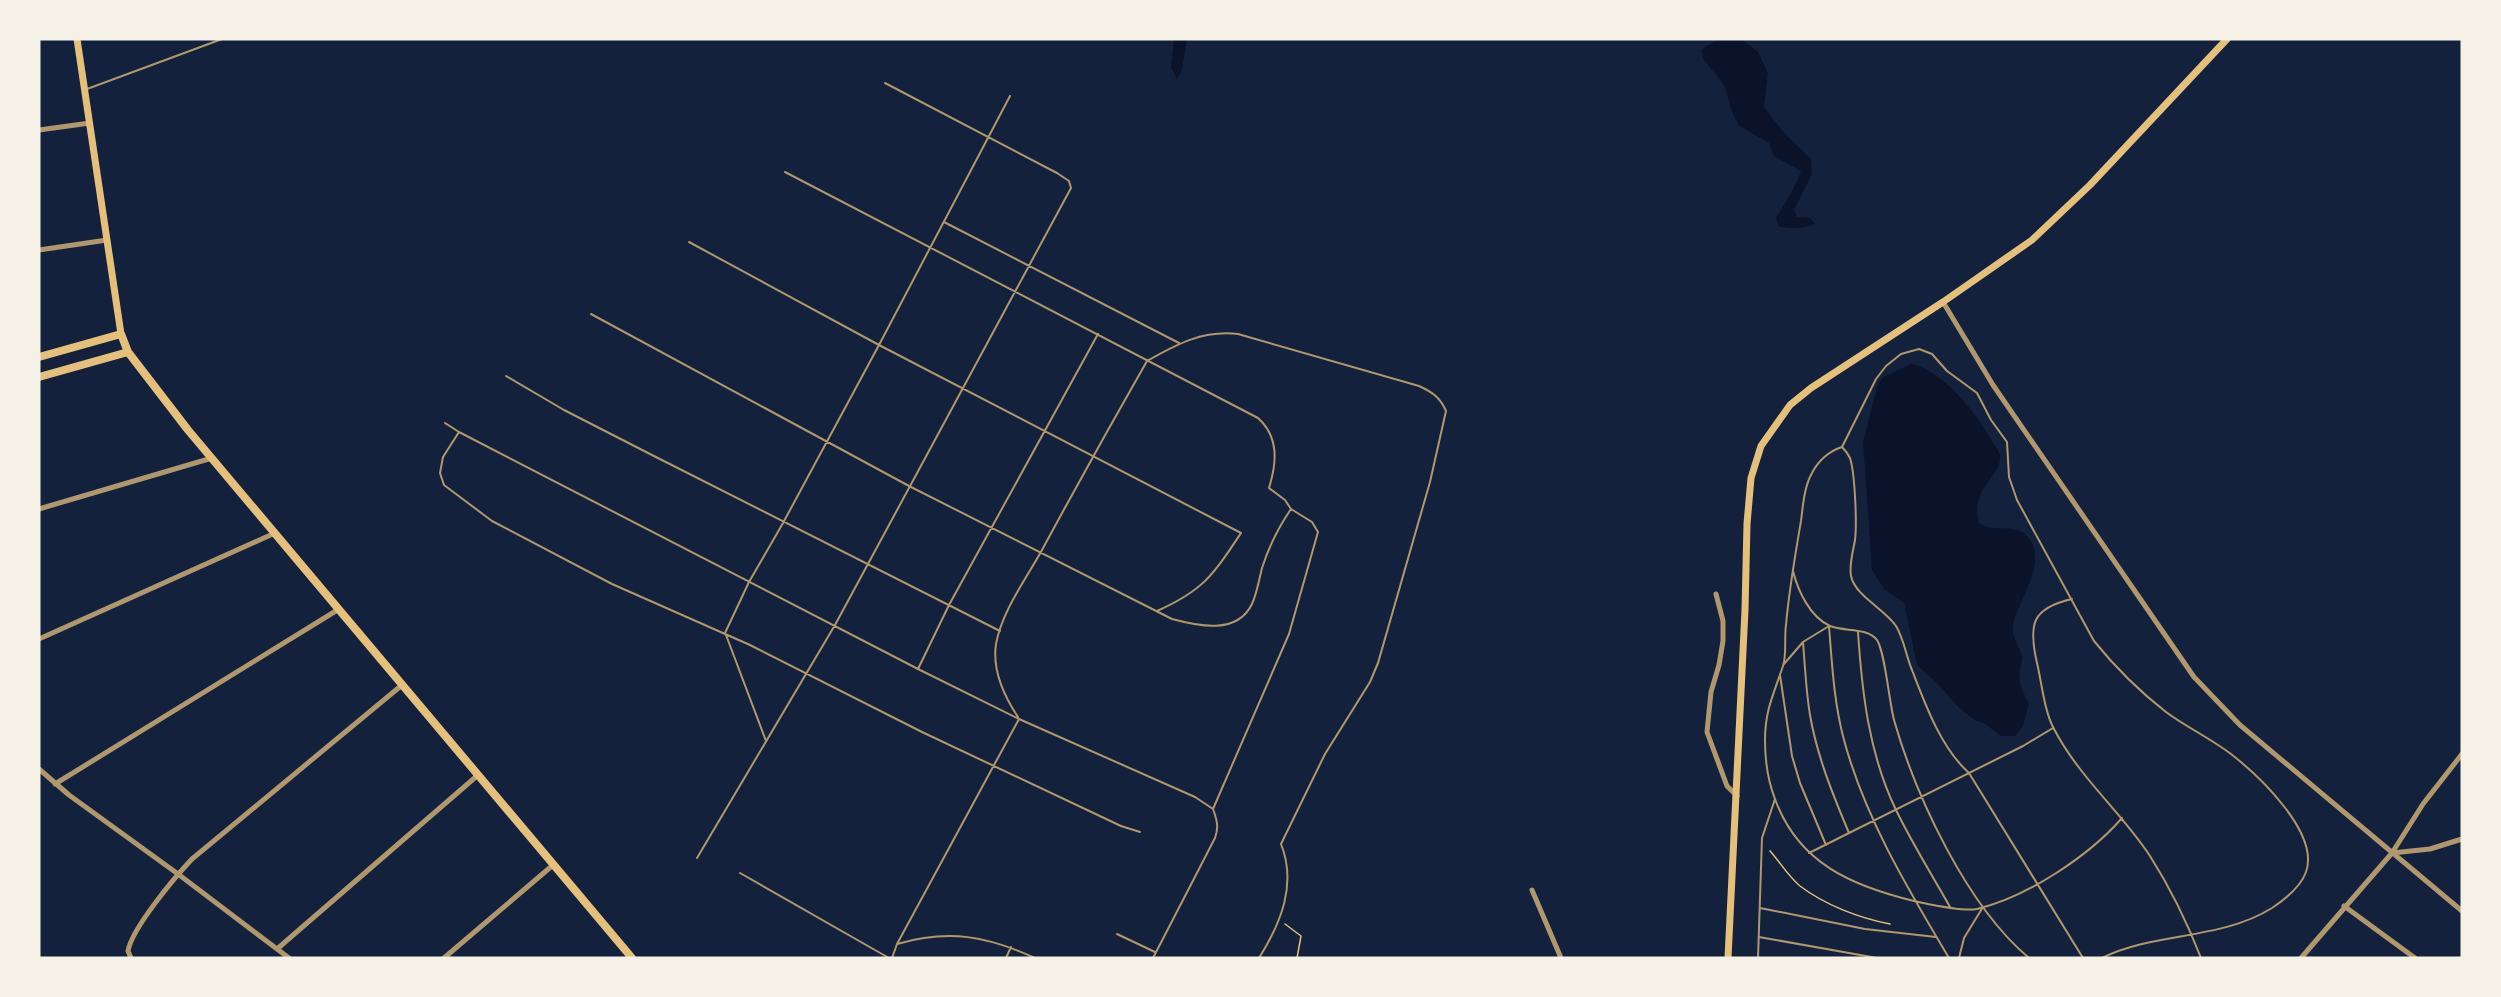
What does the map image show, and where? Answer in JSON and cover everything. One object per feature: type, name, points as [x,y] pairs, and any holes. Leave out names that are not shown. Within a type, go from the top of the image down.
[{"type":"highway","points":[[39,357],[121,334],[128,352],[212,458],[632,958]]},
{"type":"highway","points":[[39,377],[128,352]]},
{"type":"main road","points":[[77,39],[121,334]]},
{"type":"main road","points":[[1728,958],[1737,796],[1747,524],[1752,478],[1761,446],[1790,405],[1811,388],[1943,302],[2032,240],[2090,185],[2227,39]]},
{"type":"street","points":[[39,130],[90,123]]},
{"type":"street","points":[[39,250],[107,240]]},
{"type":"street","points":[[1943,302],[1993,384],[2194,677],[2240,725],[2462,911]]},
{"type":"street","points":[[39,509],[212,458]]},
{"type":"street","points":[[39,639],[275,533]]},
{"type":"street","points":[[1716,594],[1723,621],[1723,641],[1712,692],[1707,732],[1726,786],[1737,796]]},
{"type":"street","points":[[56,784],[339,609]]},
{"type":"street","points":[[132,958],[128,951],[131,940],[178,873],[281,784],[402,685]]},
{"type":"street","points":[[2301,958],[2344,906],[2392,854],[2423,804],[2462,754]]},
{"type":"street","points":[[39,770],[289,958]]},
{"type":"street","points":[[277,949],[478,775]]},
{"type":"street","points":[[2392,854],[2430,849],[2462,839]]},
{"type":"street","points":[[444,958],[554,865]]},
{"type":"street","points":[[1532,890],[1561,958]]},
{"type":"street","points":[[2344,906],[2415,958]]},
{"type":"lane","points":[[85,90],[222,39]]},
{"type":"lane","points":[[697,858],[835,625],[1067,196],[1070,184],[1057,173],[885,83]]},
{"type":"lane","points":[[766,741],[725,633],[749,582],[879,345],[1010,96]]},
{"type":"lane","points":[[785,172],[1249,413],[1268,427],[1275,450],[1269,488],[1285,500],[1291,509],[1306,516],[1316,526],[1318,532],[1289,634],[1213,808]]},
{"type":"lane","points":[[944,221],[1179,344]]},
{"type":"lane","points":[[689,242],[962,389],[1241,533],[1203,585],[1188,596],[1156,611]]},
{"type":"lane","points":[[591,314],[909,486],[1156,611],[1186,622],[1215,626],[1233,623],[1242,618],[1254,602],[1262,569],[1276,532],[1291,509]]},
{"type":"lane","points":[[1019,719],[1006,700],[1000,684],[996,646],[1000,631],[1041,552],[1147,362],[1197,336],[1222,332],[1257,338],[1419,386],[1434,393],[1442,401],[1446,411],[1427,493],[1378,663],[1370,682],[1320,762],[1281,844],[1287,859],[1288,870],[1286,900],[1273,936],[1259,958]]},
{"type":"lane","points":[[918,669],[949,605],[1098,334]]},
{"type":"lane","points":[[1783,665],[1793,569],[1807,485],[1812,472],[1828,453],[1842,447],[1876,379],[1886,366],[1901,354],[1912,349],[1932,354],[1947,372],[1977,393],[1991,420],[2003,434],[2007,442],[2009,477],[2017,500],[2094,641],[2111,662],[2168,713],[2245,766],[2280,802],[2303,836],[2307,852],[2306,871],[2293,891],[2271,908],[2240,922],[2139,945],[2102,958]]},
{"type":"lane","points":[[506,376],[564,410],[1000,631]]},
{"type":"lane","points":[[446,423],[459,432],[918,669],[1019,719],[1195,797],[1213,808],[1217,820],[1215,838],[1153,958]]},
{"type":"lane","points":[[459,432],[443,457],[440,473],[444,485],[460,499],[492,520],[585,571],[646,601],[725,633],[1121,826],[1140,832]]},
{"type":"lane","points":[[1842,447],[1850,457],[1853,473],[1855,540],[1851,575],[1855,588],[1887,614],[1897,627],[1911,668],[1938,728],[1961,766],[1969,773],[2083,958]]},
{"type":"lane","points":[[1793,569],[1797,589],[1829,626],[1872,635],[1882,651],[1888,701],[1904,753],[1932,819],[1983,907],[2002,932],[2029,958]]},
{"type":"lane","points":[[2072,599],[2043,609],[2037,618],[2034,633],[2035,656],[2053,728],[2088,781],[2122,818],[2172,891],[2201,958]]},
{"type":"lane","points":[[1829,626],[1803,642],[1779,672],[1770,697],[1765,740],[1769,775],[1775,799],[1786,821],[1809,853],[1827,868],[1845,879],[1894,896],[1975,909],[2036,885],[2096,845],[2122,818]]},
{"type":"lane","points":[[1829,626],[1834,681],[1843,738],[1873,821],[1915,901],[1949,958]]},
{"type":"lane","points":[[1858,632],[1863,696],[1878,763],[1896,810],[1950,906]]},
{"type":"lane","points":[[1803,642],[1810,716],[1830,788],[1849,833]]},
{"type":"lane","points":[[1779,672],[1792,756],[1800,783],[1826,845]]},
{"type":"lane","points":[[740,873],[891,958],[1019,719]]},
{"type":"lane","points":[[1809,853],[2023,746],[2053,728]]},
{"type":"lane","points":[[1758,958],[1761,842],[1775,799]]},
{"type":"lane","points":[[1959,958],[1964,938],[1983,907]]},
{"type":"lane","points":[[1760,908],[1865,929],[1936,937]]},
{"type":"lane","points":[[1117,934],[1156,952]]},
{"type":"lane","points":[[897,944],[918,938],[976,937],[1011,947],[1035,958]]},
{"type":"lane","points":[[1759,937],[1877,958]]},
{"type":"lane","points":[[1006,958],[1011,947]]},
{"type":"path","points":[[1761,842],[1801,887],[1845,911],[1897,926]]},
{"type":"path","points":[[1280,919],[1301,936],[1297,958]]},
{"type":"water","points":[[1174,39],[1187,39],[1182,70],[1177,79],[1171,67]]},
{"type":"water","points":[[1719,39],[1741,39],[1758,52],[1768,73],[1764,107],[1785,134],[1811,159],[1812,174],[1794,210],[1797,217],[1810,218],[1815,224],[1796,228],[1778,226],[1776,218],[1801,171],[1774,156],[1769,143],[1739,126],[1731,110],[1725,86],[1704,60],[1701,50]]},
{"type":"water","points":[[1911,364],[1935,375],[1958,395],[1969,407],[2000,455],[1997,469],[1978,500],[1979,523],[1984,526],[2021,531],[2033,545],[2035,556],[2031,580],[2013,625],[2014,637],[2022,657],[2020,683],[2029,703],[2023,726],[2015,736],[2001,736],[1984,723],[1976,721],[1958,707],[1917,665],[1904,603],[1884,589],[1872,570],[1863,442],[1877,387],[1883,377]]}]
